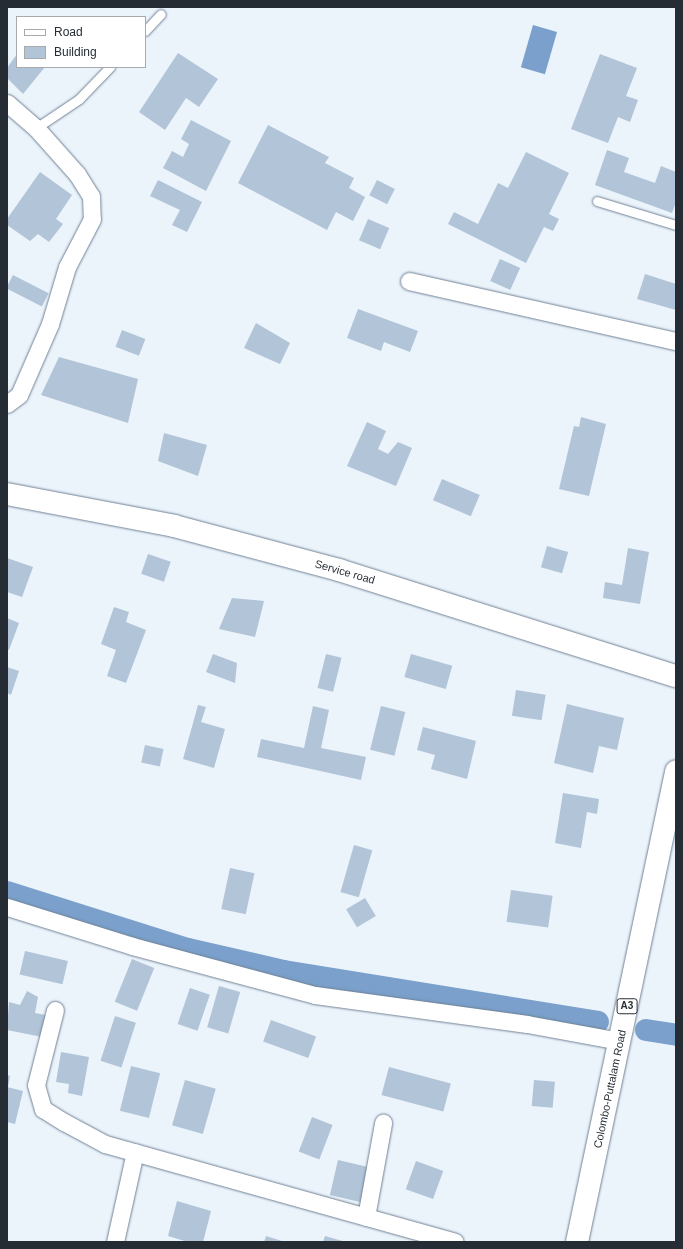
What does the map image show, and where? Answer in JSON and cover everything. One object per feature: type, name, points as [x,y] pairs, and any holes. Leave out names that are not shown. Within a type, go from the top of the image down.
[{"type":"main road","name":"Service road","points":[[7,494],[174,526],[339,570],[676,676]]},
{"type":"main road","name":"Colombo-Puttalam Road","points":[[577,1242],[676,771]]},
{"type":"street","points":[[7,103],[36,128],[77,174],[91,196],[92,219],[67,266],[50,324],[19,395],[7,404]]},
{"type":"street","points":[[409,281],[676,341]]},
{"type":"street","points":[[7,907],[132,946],[315,995],[527,1024],[620,1041]]},
{"type":"street","points":[[55,1010],[36,1084],[43,1109],[105,1144],[455,1242]]},
{"type":"street","points":[[366,1217],[382,1123]]},
{"type":"street","points":[[115,1242],[135,1152]]},
{"type":"lane","points":[[146,30],[161,14]]},
{"type":"lane","points":[[36,128],[79,99],[109,68]]},
{"type":"lane","points":[[597,200],[676,225]]},
{"type":"water","points":[[533,25],[557,32],[545,74],[521,67]]},
{"type":"building","points":[[178,53],[218,79],[199,107],[186,98],[165,130],[139,112]]},
{"type":"building","points":[[600,54],[637,68],[626,96],[638,100],[630,122],[618,117],[608,143],[571,129]]},
{"type":"building","points":[[16,55],[16,68],[44,68],[23,94],[7,78],[7,68]]},
{"type":"building","points":[[191,120],[231,141],[206,191],[163,168],[172,151],[183,157],[189,144],[181,139]]},
{"type":"building","points":[[268,125],[329,157],[325,163],[354,178],[349,188],[365,197],[353,221],[336,212],[327,230],[238,183]]},
{"type":"building","points":[[607,150],[629,158],[624,172],[655,183],[661,166],[676,172],[676,202],[672,213],[595,185]]},
{"type":"building","points":[[526,152],[569,173],[549,214],[559,219],[553,231],[544,227],[526,263],[448,224],[454,212],[478,224],[498,183],[508,188]]},
{"type":"building","points":[[40,172],[72,195],[56,219],[63,224],[49,242],[38,234],[30,241],[7,225],[7,219]]},
{"type":"building","points":[[158,180],[202,202],[187,232],[172,225],[180,210],[150,196]]},
{"type":"building","points":[[377,180],[395,189],[387,204],[369,195]]},
{"type":"building","points":[[368,219],[389,228],[380,249],[359,240]]},
{"type":"building","points":[[500,259],[520,268],[510,290],[490,281]]},
{"type":"building","points":[[645,274],[676,284],[676,310],[637,299]]},
{"type":"building","points":[[13,275],[49,293],[42,307],[7,289]]},
{"type":"building","points":[[358,309],[418,331],[410,352],[384,342],[381,351],[347,338]]},
{"type":"building","points":[[256,323],[290,343],[280,364],[244,348]]},
{"type":"building","points":[[122,330],[145,339],[139,356],[116,347]]},
{"type":"building","points":[[59,357],[138,379],[128,423],[41,395]]},
{"type":"building","points":[[581,417],[606,424],[589,496],[559,489],[574,426],[579,427]]},
{"type":"building","points":[[367,422],[386,431],[378,449],[388,454],[398,442],[412,448],[396,486],[347,466]]},
{"type":"building","points":[[164,433],[207,445],[198,476],[158,461]]},
{"type":"building","points":[[442,479],[480,495],[471,516],[433,500]]},
{"type":"building","points":[[547,546],[568,552],[562,573],[541,567]]},
{"type":"building","points":[[628,548],[649,552],[640,604],[603,598],[605,582],[622,585]]},
{"type":"building","points":[[148,554],[171,562],[164,582],[141,574]]},
{"type":"building","points":[[7,558],[33,567],[22,597],[7,592]]},
{"type":"building","points":[[232,598],[264,601],[255,637],[219,629]]},
{"type":"building","points":[[114,607],[129,612],[126,622],[146,630],[126,683],[107,676],[116,650],[101,644]]},
{"type":"building","points":[[7,618],[19,623],[9,650],[7,649]]},
{"type":"building","points":[[213,654],[237,663],[235,683],[206,672]]},
{"type":"building","points":[[326,654],[342,658],[333,692],[318,688]]},
{"type":"building","points":[[411,654],[452,666],[446,689],[404,677]]},
{"type":"building","points":[[7,667],[19,671],[11,695],[7,693]]},
{"type":"building","points":[[516,690],[546,695],[542,720],[512,716]]},
{"type":"building","points":[[567,704],[624,718],[617,750],[599,746],[593,773],[554,763]]},
{"type":"building","points":[[198,705],[206,707],[201,722],[225,729],[214,768],[183,759]]},
{"type":"building","points":[[313,706],[329,710],[321,748],[366,757],[361,780],[257,757],[261,739],[304,748]]},
{"type":"building","points":[[381,706],[405,712],[394,756],[370,750]]},
{"type":"building","points":[[423,727],[476,741],[467,779],[431,769],[435,755],[417,750]]},
{"type":"building","points":[[145,745],[164,749],[160,767],[141,763]]},
{"type":"building","points":[[563,793],[599,799],[597,814],[587,812],[581,848],[555,843]]},
{"type":"building","points":[[354,845],[372,850],[359,897],[340,892]]},
{"type":"building","points":[[230,868],[254,873],[246,914],[221,909]]},
{"type":"building","points":[[511,890],[553,896],[548,928],[507,922]]},
{"type":"building","points":[[365,898],[376,916],[357,927],[346,909]]},
{"type":"building","points":[[25,951],[68,961],[62,984],[20,974]]},
{"type":"building","points":[[132,959],[154,968],[137,1011],[115,1002]]},
{"type":"building","points":[[219,986],[240,992],[228,1033],[207,1027]]},
{"type":"building","points":[[190,988],[210,995],[197,1031],[178,1024]]},
{"type":"building","points":[[27,991],[38,997],[35,1013],[46,1015],[42,1037],[7,1030],[9,1002],[20,1005]]},
{"type":"building","points":[[115,1016],[136,1023],[121,1067],[100,1061]]},
{"type":"building","points":[[271,1020],[316,1036],[308,1058],[263,1042]]},
{"type":"building","points":[[61,1052],[89,1057],[82,1096],[68,1093],[69,1084],[56,1082]]},
{"type":"building","points":[[131,1066],[160,1073],[149,1118],[120,1111]]},
{"type":"building","points":[[389,1067],[451,1084],[443,1112],[381,1095]]},
{"type":"building","points":[[7,1075],[10,1076],[8,1087],[7,1087]]},
{"type":"building","points":[[185,1080],[216,1089],[203,1134],[172,1125]]},
{"type":"building","points":[[534,1080],[555,1082],[553,1108],[532,1106]]},
{"type":"building","points":[[7,1087],[23,1091],[15,1124],[7,1122]]},
{"type":"building","points":[[312,1117],[333,1125],[319,1159],[299,1152]]},
{"type":"building","points":[[338,1160],[369,1167],[361,1202],[330,1195]]},
{"type":"building","points":[[416,1161],[443,1171],[433,1199],[406,1189]]},
{"type":"building","points":[[177,1201],[211,1211],[203,1242],[188,1242],[168,1236]]},
{"type":"building","points":[[266,1236],[285,1242],[264,1242]]},
{"type":"building","points":[[325,1236],[346,1242],[323,1242]]},
{"type":"waterway","points":[[7,892],[188,949],[284,971],[598,1022]]},
{"type":"waterway","points":[[646,1030],[676,1035]]}]
